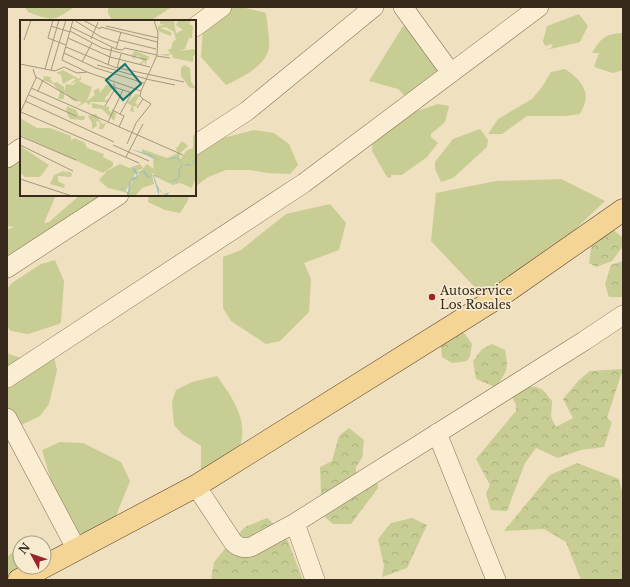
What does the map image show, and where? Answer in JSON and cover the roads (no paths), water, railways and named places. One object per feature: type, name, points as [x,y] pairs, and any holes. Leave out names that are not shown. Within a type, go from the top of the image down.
[{"type":"main road","points":[[19,580],[196,486],[500,296],[623,210]]},
{"type":"street","points":[[196,26],[222,7]]},
{"type":"street","points":[[196,144],[247,111],[374,7]]},
{"type":"street","points":[[403,7],[451,73]]},
{"type":"street","points":[[7,378],[304,183],[539,7]]},
{"type":"street","points":[[7,158],[20,149]]},
{"type":"street","points":[[7,268],[117,196]]},
{"type":"street","points":[[196,486],[238,546],[243,548],[251,547],[295,523],[623,315]]},
{"type":"street","points":[[7,418],[77,550]]},
{"type":"street","points":[[437,433],[496,580]]},
{"type":"street","points":[[295,523],[315,580]]},
{"type":"place","name":"Autoservice Los Rosales","points":[[432,297]]}]
